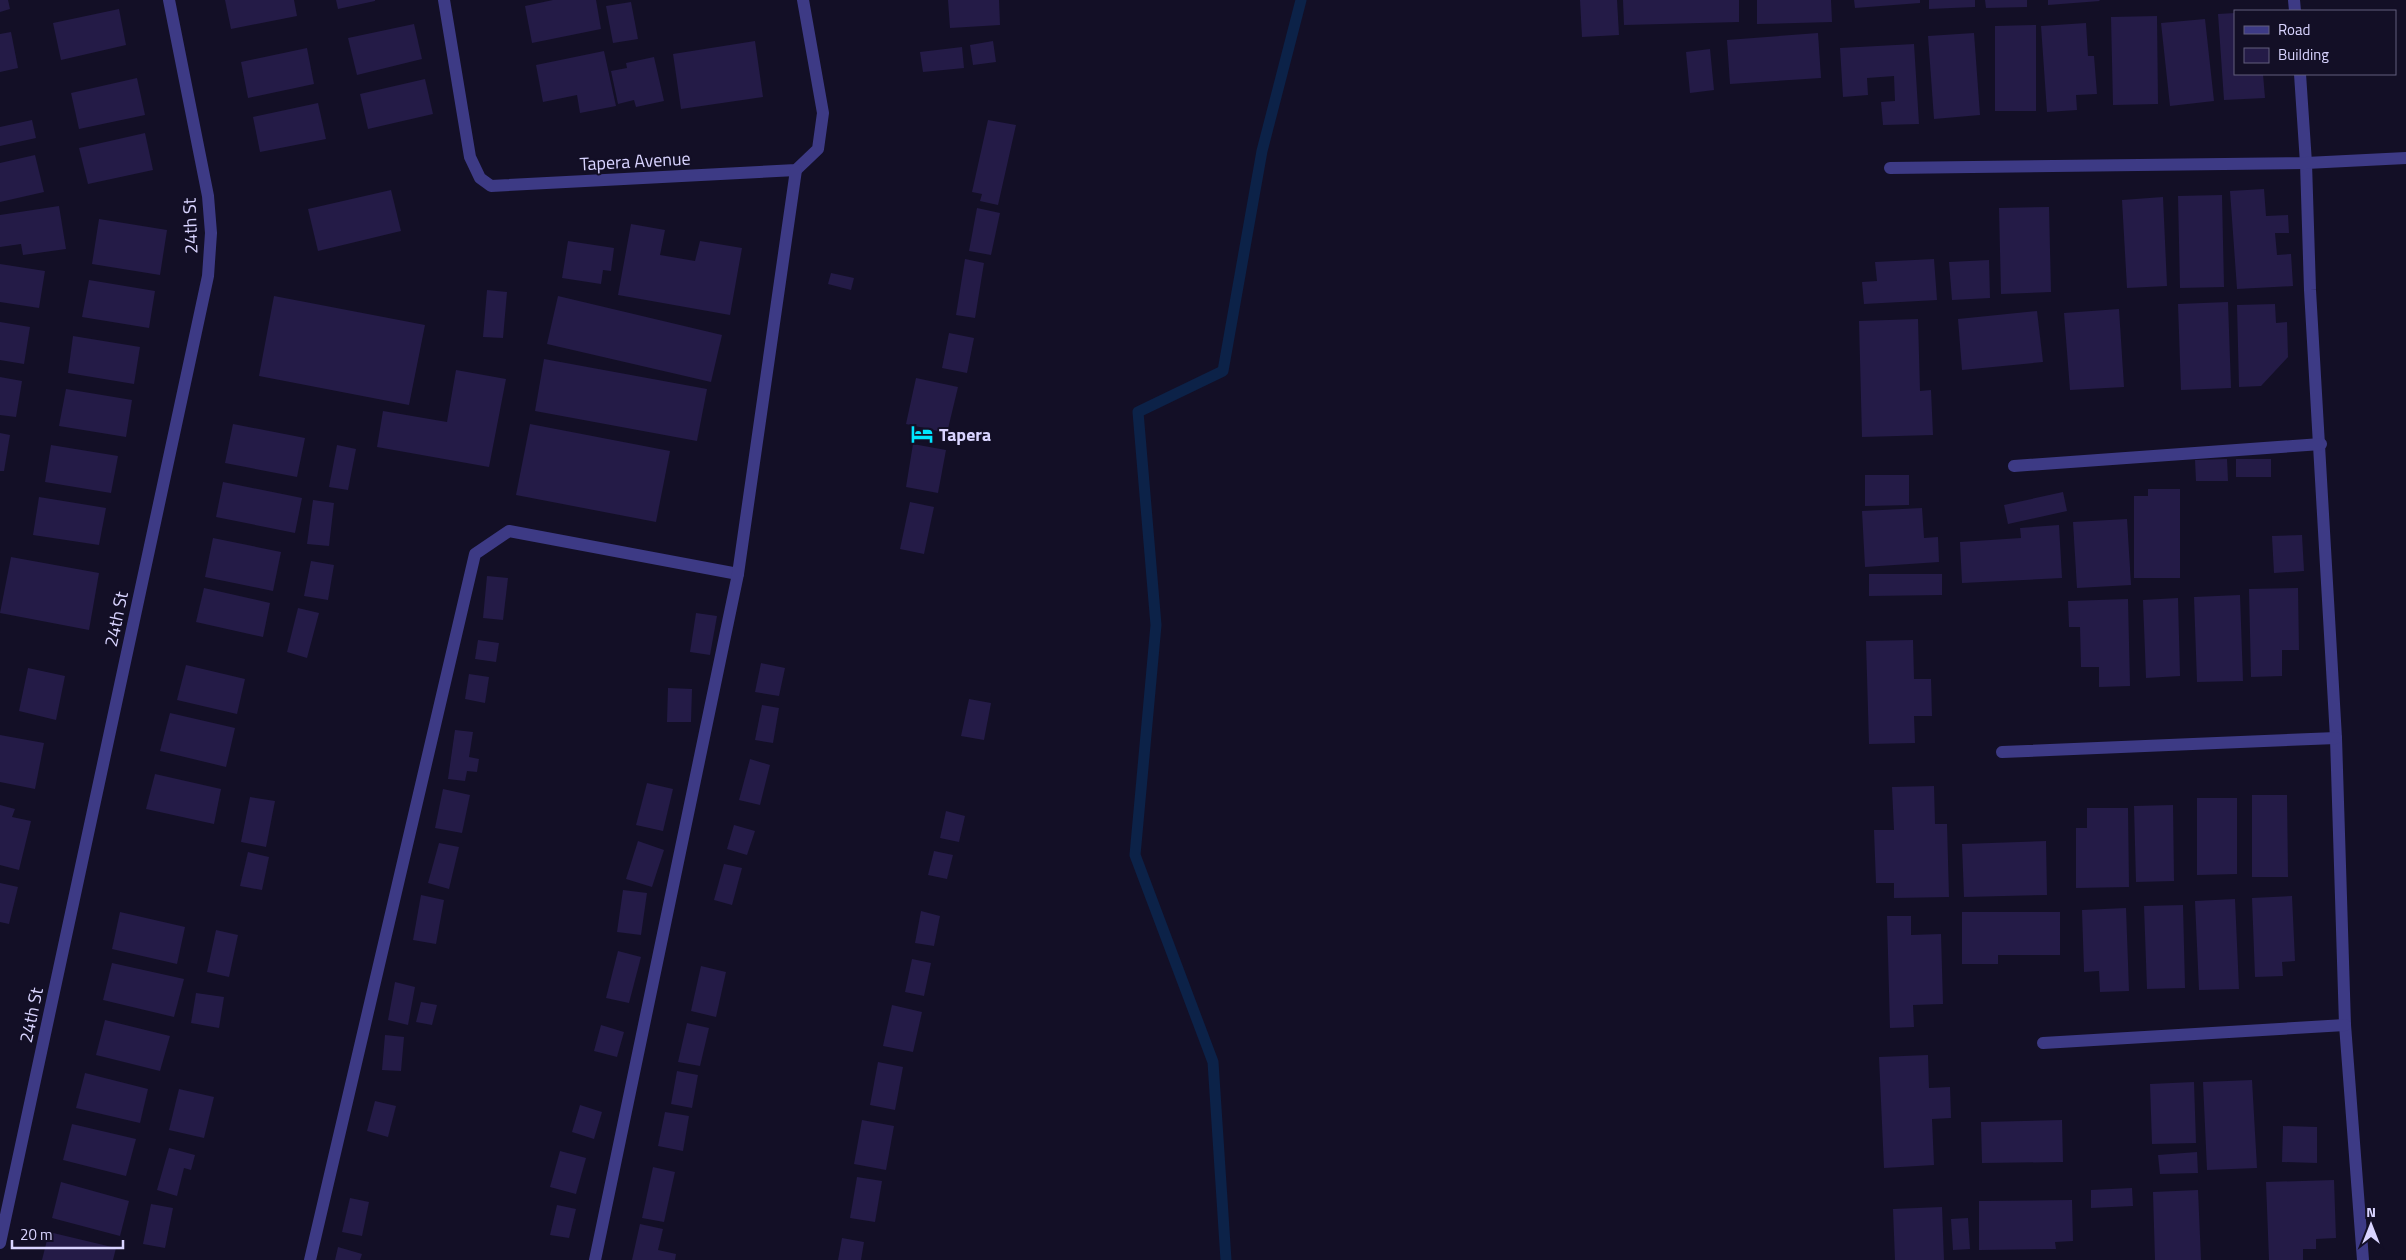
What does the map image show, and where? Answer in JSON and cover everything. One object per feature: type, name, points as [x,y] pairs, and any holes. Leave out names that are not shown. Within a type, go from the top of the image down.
[{"type":"street","name":"24th St","points":[[0,1243],[208,276],[212,233],[208,196],[169,0]]},
{"type":"street","name":"Tapera Avenue","points":[[444,0],[470,157],[480,178],[491,186],[796,170]]},
{"type":"street","points":[[595,1260],[738,574],[796,170],[818,149],[823,113],[803,0]]},
{"type":"street","points":[[2300,75],[2306,163],[2310,290],[2336,738],[2345,1025],[2363,1260]]},
{"type":"street","points":[[1890,168],[2306,163],[2406,158]]},
{"type":"street","points":[[2014,466],[2320,444]]},
{"type":"street","points":[[310,1260],[475,554],[509,531],[738,574]]},
{"type":"street","points":[[2002,752],[2336,738]]},
{"type":"street","points":[[2043,1043],[2345,1025]]},
{"type":"building","points":[[0,0],[8,0],[10,9],[0,12]]},
{"type":"building","points":[[225,0],[294,0],[297,16],[231,29]]},
{"type":"building","points":[[336,0],[375,0],[375,1],[338,9]]},
{"type":"building","points":[[553,0],[596,0],[601,29],[532,43],[525,6]]},
{"type":"building","points":[[948,0],[999,0],[1000,25],[950,28]]},
{"type":"building","points":[[1580,0],[1617,0],[1619,35],[1582,37]]},
{"type":"building","points":[[1623,0],[1739,0],[1739,22],[1624,25]]},
{"type":"building","points":[[1757,0],[1831,0],[1832,22],[1757,24]]},
{"type":"building","points":[[1854,0],[1920,0],[1920,3],[1855,8]]},
{"type":"building","points":[[1929,0],[1975,0],[1975,7],[1929,9]]},
{"type":"building","points":[[1985,0],[2027,0],[2027,7],[1986,8]]},
{"type":"building","points":[[2048,0],[2099,0],[2100,1],[2048,5]]},
{"type":"building","points":[[631,2],[638,39],[613,43],[606,6]]},
{"type":"building","points":[[119,9],[126,45],[61,60],[53,23]]},
{"type":"building","points":[[2234,13],[2234,75],[2263,75],[2265,98],[2224,100],[2218,14]]},
{"type":"building","points":[[2157,16],[2158,104],[2113,105],[2111,17]]},
{"type":"building","points":[[2205,19],[2214,101],[2170,106],[2161,23]]},
{"type":"building","points":[[2086,23],[2088,56],[2094,56],[2097,94],[2076,95],[2077,110],[2047,112],[2041,26]]},
{"type":"building","points":[[414,24],[422,59],[357,75],[348,38]]},
{"type":"building","points":[[2036,25],[2036,111],[1995,111],[1995,26]]},
{"type":"building","points":[[11,32],[18,68],[0,72],[0,34]]},
{"type":"building","points":[[1818,33],[1821,78],[1730,84],[1727,40]]},
{"type":"building","points":[[1974,33],[1980,115],[1934,119],[1928,36]]},
{"type":"building","points":[[755,41],[763,97],[681,109],[673,54]]},
{"type":"building","points":[[993,41],[996,62],[973,65],[970,45]]},
{"type":"building","points":[[1914,44],[1919,124],[1883,125],[1881,102],[1895,101],[1894,76],[1867,78],[1868,95],[1843,97],[1840,48]]},
{"type":"building","points":[[962,47],[964,68],[923,72],[920,52]]},
{"type":"building","points":[[307,48],[314,84],[248,98],[241,62]]},
{"type":"building","points":[[1710,49],[1714,90],[1690,93],[1686,52]]},
{"type":"building","points":[[604,51],[616,106],[580,113],[577,95],[543,102],[536,65]]},
{"type":"building","points":[[654,57],[664,101],[636,107],[634,100],[618,104],[611,71],[627,68],[626,63]]},
{"type":"building","points":[[137,78],[145,115],[79,129],[71,93]]},
{"type":"building","points":[[425,79],[433,114],[368,129],[360,94]]},
{"type":"building","points":[[318,103],[326,139],[260,152],[253,117]]},
{"type":"building","points":[[32,120],[36,138],[0,146],[0,127]]},
{"type":"building","points":[[988,120],[1016,125],[998,205],[980,201],[982,194],[972,192]]},
{"type":"building","points":[[145,133],[153,170],[88,184],[79,148]]},
{"type":"building","points":[[35,155],[44,192],[0,202],[0,163]]},
{"type":"building","points":[[2264,189],[2266,216],[2288,215],[2289,233],[2275,233],[2277,255],[2291,254],[2293,286],[2237,289],[2230,191]]},
{"type":"building","points":[[391,190],[401,231],[318,251],[308,209]]},
{"type":"building","points":[[2222,195],[2224,287],[2180,288],[2178,196]]},
{"type":"building","points":[[2163,197],[2167,286],[2127,288],[2122,200]]},
{"type":"building","points":[[59,206],[66,249],[23,255],[21,244],[0,247],[0,215]]},
{"type":"building","points":[[2049,207],[2051,292],[2001,294],[1999,208]]},
{"type":"building","points":[[977,208],[1000,213],[991,255],[969,251]]},
{"type":"building","points":[[99,219],[167,230],[160,275],[92,264]]},
{"type":"building","points":[[631,224],[665,230],[660,255],[695,261],[700,241],[742,248],[730,315],[618,295]]},
{"type":"building","points":[[568,241],[614,248],[611,271],[603,270],[601,284],[562,278]]},
{"type":"building","points":[[965,259],[984,263],[975,318],[956,315]]},
{"type":"building","points":[[1934,259],[1937,300],[1864,304],[1862,282],[1877,281],[1875,262]]},
{"type":"building","points":[[1989,260],[1990,298],[1952,300],[1949,262]]},
{"type":"building","points":[[0,264],[45,271],[39,308],[0,302]]},
{"type":"building","points":[[831,273],[854,278],[851,290],[828,284]]},
{"type":"building","points":[[89,280],[155,291],[149,328],[82,317]]},
{"type":"building","points":[[487,290],[507,292],[503,338],[483,337]]},
{"type":"building","points":[[274,296],[425,325],[409,405],[259,376]]},
{"type":"building","points":[[558,296],[722,335],[711,382],[547,344]]},
{"type":"building","points":[[2228,302],[2231,388],[2181,390],[2178,304]]},
{"type":"building","points":[[2275,304],[2276,323],[2287,322],[2288,357],[2261,386],[2239,387],[2237,305]]},
{"type":"building","points":[[2119,309],[2124,387],[2070,390],[2064,313]]},
{"type":"building","points":[[2037,311],[2043,362],[1962,370],[1958,319]]},
{"type":"building","points":[[1918,319],[1920,391],[1931,390],[1933,435],[1862,437],[1859,321]]},
{"type":"building","points":[[0,322],[30,327],[24,364],[0,360]]},
{"type":"building","points":[[949,333],[974,338],[967,373],[942,368]]},
{"type":"building","points":[[73,336],[140,347],[134,384],[68,373]]},
{"type":"building","points":[[544,359],[707,389],[697,441],[535,411]]},
{"type":"building","points":[[456,370],[506,379],[489,467],[377,447],[383,411],[447,422]]},
{"type":"building","points":[[0,377],[22,381],[16,417],[0,415]]},
{"type":"building","points":[[916,378],[958,387],[947,433],[906,424]]},
{"type":"building","points":[[66,389],[132,400],[126,437],[59,426]]},
{"type":"building","points":[[233,424],[305,438],[297,477],[225,463]]},
{"type":"building","points":[[530,424],[670,451],[656,522],[516,495]]},
{"type":"building","points":[[0,433],[10,435],[4,471],[0,471]]},
{"type":"building","points":[[913,444],[946,450],[938,493],[906,487]]},
{"type":"building","points":[[51,445],[118,456],[111,493],[45,482]]},
{"type":"building","points":[[337,445],[356,449],[348,490],[329,487]]},
{"type":"building","points":[[2227,459],[2228,481],[2196,481],[2195,460]]},
{"type":"building","points":[[2236,459],[2271,459],[2271,477],[2236,477]]},
{"type":"building","points":[[1865,475],[1909,475],[1909,505],[1865,506]]},
{"type":"building","points":[[223,482],[302,498],[295,533],[216,517]]},
{"type":"building","points":[[2148,489],[2180,489],[2180,578],[2134,578],[2134,496],[2148,496]]},
{"type":"building","points":[[2063,492],[2067,511],[2008,524],[2004,505]]},
{"type":"building","points":[[39,497],[106,508],[99,545],[33,535]]},
{"type":"building","points":[[313,500],[334,503],[329,546],[307,544]]},
{"type":"building","points":[[910,502],[934,507],[924,554],[900,549]]},
{"type":"building","points":[[1922,508],[1924,538],[1938,537],[1939,562],[1865,567],[1862,511]]},
{"type":"building","points":[[2127,519],[2131,585],[2077,588],[2073,522]]},
{"type":"building","points":[[2059,525],[2062,578],[1962,583],[1960,542],[2021,538],[2020,528]]},
{"type":"building","points":[[2302,535],[2304,571],[2274,573],[2272,536]]},
{"type":"building","points":[[213,538],[281,552],[273,591],[205,577]]},
{"type":"building","points":[[11,557],[99,573],[89,630],[0,613]]},
{"type":"building","points":[[311,561],[334,565],[328,600],[304,596]]},
{"type":"building","points":[[1869,574],[1942,574],[1942,595],[1869,596]]},
{"type":"building","points":[[487,576],[508,578],[503,620],[483,618]]},
{"type":"building","points":[[204,588],[270,603],[263,637],[196,622]]},
{"type":"building","points":[[2298,588],[2299,650],[2282,650],[2282,676],[2251,677],[2249,589]]},
{"type":"building","points":[[2240,595],[2243,681],[2197,682],[2194,597]]},
{"type":"building","points":[[2178,598],[2180,676],[2146,678],[2143,600]]},
{"type":"building","points":[[2128,599],[2130,686],[2099,687],[2099,667],[2081,667],[2080,627],[2069,627],[2068,601]]},
{"type":"building","points":[[298,608],[319,613],[307,658],[287,652]]},
{"type":"building","points":[[696,613],[717,616],[710,655],[690,652]]},
{"type":"building","points":[[478,640],[499,643],[496,662],[475,659]]},
{"type":"building","points":[[1913,640],[1914,679],[1931,679],[1932,716],[1914,716],[1915,743],[1869,744],[1866,641]]},
{"type":"building","points":[[761,663],[785,668],[779,696],[755,692]]},
{"type":"building","points":[[186,665],[245,679],[237,714],[177,700]]},
{"type":"building","points":[[28,668],[65,676],[56,720],[19,711]]},
{"type":"building","points":[[469,674],[489,677],[485,703],[465,699]]},
{"type":"building","points":[[668,688],[692,689],[691,722],[667,722]]},
{"type":"building","points":[[969,699],[991,703],[984,740],[961,736]]},
{"type":"building","points":[[762,705],[779,708],[773,743],[755,740]]},
{"type":"building","points":[[170,713],[235,728],[226,767],[160,751]]},
{"type":"building","points":[[455,730],[473,732],[469,757],[479,759],[477,772],[467,771],[465,781],[448,779]]},
{"type":"building","points":[[0,735],[44,743],[35,789],[0,782]]},
{"type":"building","points":[[750,759],[770,765],[760,805],[739,800]]},
{"type":"building","points":[[155,774],[221,789],[214,824],[146,809]]},
{"type":"building","points":[[647,783],[673,789],[663,831],[636,825]]},
{"type":"building","points":[[1934,786],[1935,824],[1947,824],[1949,897],[1894,898],[1894,883],[1876,883],[1874,830],[1894,830],[1892,787]]},
{"type":"building","points":[[443,789],[470,795],[462,833],[435,828]]},
{"type":"building","points":[[2252,795],[2287,795],[2288,877],[2252,877]]},
{"type":"building","points":[[250,797],[275,801],[266,847],[241,842]]},
{"type":"building","points":[[2197,798],[2237,798],[2237,874],[2197,875]]},
{"type":"building","points":[[0,805],[15,809],[12,817],[31,821],[19,870],[0,865]]},
{"type":"building","points":[[2173,805],[2174,881],[2136,882],[2134,806]]},
{"type":"building","points":[[2087,808],[2128,808],[2129,887],[2076,888],[2076,828],[2087,828]]},
{"type":"building","points":[[946,811],[965,816],[959,842],[940,838]]},
{"type":"building","points":[[734,825],[755,831],[747,855],[727,849]]},
{"type":"building","points":[[638,841],[664,850],[652,887],[626,879]]},
{"type":"building","points":[[2046,841],[2047,895],[1964,897],[1962,844]]},
{"type":"building","points":[[439,843],[459,847],[449,889],[428,883]]},
{"type":"building","points":[[934,851],[953,855],[947,879],[928,875]]},
{"type":"building","points":[[248,852],[269,857],[262,890],[240,886]]},
{"type":"building","points":[[724,864],[742,868],[732,905],[714,900]]},
{"type":"building","points":[[0,883],[18,887],[9,924],[0,922]]},
{"type":"building","points":[[623,890],[647,893],[641,935],[617,932]]},
{"type":"building","points":[[421,895],[444,900],[436,944],[413,940]]},
{"type":"building","points":[[2292,896],[2295,961],[2282,962],[2283,976],[2255,977],[2252,898]]},
{"type":"building","points":[[2235,899],[2239,989],[2199,990],[2195,901]]},
{"type":"building","points":[[2183,905],[2185,988],[2147,989],[2144,906]]},
{"type":"building","points":[[2126,908],[2129,991],[2100,992],[2099,971],[2084,972],[2082,910]]},
{"type":"building","points":[[921,911],[940,916],[934,946],[915,943]]},
{"type":"building","points":[[120,912],[185,927],[177,964],[112,949]]},
{"type":"building","points":[[1962,912],[2060,912],[2060,955],[1998,955],[1998,964],[1962,964]]},
{"type":"building","points":[[1887,916],[1911,916],[1911,935],[1941,934],[1943,1004],[1913,1005],[1914,1027],[1890,1028]]},
{"type":"building","points":[[216,930],[238,935],[229,977],[207,972]]},
{"type":"building","points":[[618,951],[641,957],[629,1003],[606,998]]},
{"type":"building","points":[[912,959],[931,963],[924,996],[905,992]]},
{"type":"building","points":[[112,963],[184,979],[174,1017],[103,1000]]},
{"type":"building","points":[[701,966],[726,972],[716,1017],[691,1011]]},
{"type":"building","points":[[395,982],[415,987],[408,1025],[388,1020]]},
{"type":"building","points":[[196,993],[224,997],[219,1028],[191,1023]]},
{"type":"building","points":[[421,1002],[437,1005],[432,1025],[416,1022]]},
{"type":"building","points":[[892,1005],[922,1012],[913,1052],[883,1046]]},
{"type":"building","points":[[105,1020],[170,1036],[160,1071],[96,1055]]},
{"type":"building","points":[[687,1023],[709,1028],[700,1066],[678,1062]]},
{"type":"building","points":[[601,1025],[624,1032],[617,1057],[594,1051]]},
{"type":"building","points":[[385,1035],[404,1037],[401,1071],[382,1070]]},
{"type":"building","points":[[1928,1055],[1929,1088],[1950,1087],[1951,1118],[1932,1119],[1934,1165],[1884,1168],[1879,1057]]},
{"type":"building","points":[[878,1062],[903,1067],[895,1110],[870,1105]]},
{"type":"building","points":[[677,1071],[698,1075],[692,1108],[671,1104]]},
{"type":"building","points":[[85,1073],[148,1089],[140,1123],[76,1108]]},
{"type":"building","points":[[2252,1080],[2257,1168],[2207,1170],[2203,1082]]},
{"type":"building","points":[[2194,1082],[2196,1143],[2152,1144],[2150,1084]]},
{"type":"building","points":[[179,1089],[214,1097],[204,1138],[169,1130]]},
{"type":"building","points":[[375,1101],[396,1106],[388,1137],[367,1131]]},
{"type":"building","points":[[580,1105],[602,1112],[594,1139],[572,1132]]},
{"type":"building","points":[[665,1112],[689,1116],[683,1151],[658,1146]]},
{"type":"building","points":[[862,1120],[894,1126],[886,1170],[854,1164]]},
{"type":"building","points":[[2062,1120],[2063,1162],[1982,1163],[1981,1122]]},
{"type":"building","points":[[72,1124],[136,1139],[126,1176],[63,1160]]},
{"type":"building","points":[[2283,1126],[2317,1127],[2317,1163],[2282,1162]]},
{"type":"building","points":[[169,1148],[195,1155],[191,1170],[184,1168],[177,1196],[157,1190]]},
{"type":"building","points":[[560,1151],[586,1158],[576,1194],[550,1187]]},
{"type":"building","points":[[2197,1152],[2198,1173],[2160,1174],[2158,1155]]},
{"type":"building","points":[[653,1167],[675,1172],[664,1222],[642,1218]]},
{"type":"building","points":[[857,1177],[882,1181],[875,1222],[850,1218]]},
{"type":"building","points":[[2334,1180],[2336,1238],[2316,1239],[2316,1249],[2303,1249],[2303,1260],[2269,1260],[2266,1182]]},
{"type":"building","points":[[61,1182],[129,1201],[120,1236],[52,1218]]},
{"type":"building","points":[[2132,1188],[2133,1206],[2091,1208],[2091,1190]]},
{"type":"building","points":[[2198,1190],[2201,1260],[2155,1260],[2153,1192]]},
{"type":"building","points":[[350,1198],[369,1202],[362,1236],[342,1232]]},
{"type":"building","points":[[2072,1200],[2073,1241],[2055,1242],[2056,1249],[1979,1250],[1979,1201]]},
{"type":"building","points":[[151,1204],[173,1208],[165,1248],[143,1244]]},
{"type":"building","points":[[557,1205],[576,1209],[569,1238],[550,1235]]},
{"type":"building","points":[[1942,1207],[1944,1260],[1895,1260],[1893,1209]]},
{"type":"building","points":[[1968,1218],[1970,1249],[1953,1250],[1951,1219]]},
{"type":"building","points":[[640,1224],[663,1229],[658,1250],[676,1254],[675,1260],[632,1260]]},
{"type":"building","points":[[49,1232],[116,1248],[113,1260],[42,1260]]},
{"type":"building","points":[[842,1238],[864,1242],[861,1260],[838,1260]]},
{"type":"building","points":[[338,1247],[362,1254],[360,1260],[335,1260]]},
{"type":"waterway","points":[[1226,1260],[1213,1062],[1135,855],[1156,625],[1138,412],[1223,371],[1262,151],[1301,0]]},
{"type":"place","name":"Tapera","points":[[922,434]]}]
